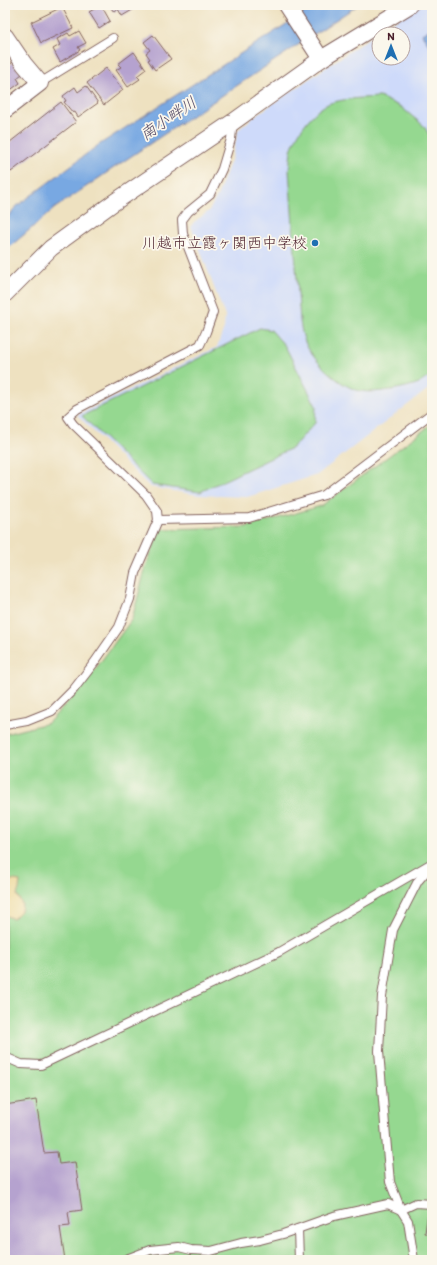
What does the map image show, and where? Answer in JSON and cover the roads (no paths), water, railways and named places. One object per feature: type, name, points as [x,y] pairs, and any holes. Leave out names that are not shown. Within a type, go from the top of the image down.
[{"type":"street","points":[[286,5],[319,56]]},
{"type":"street","points":[[5,294],[50,248],[113,203],[233,122],[319,56],[410,5]]},
{"type":"street","points":[[5,36],[24,64],[40,83],[5,110]]},
{"type":"lane","points":[[40,83],[113,38]]},
{"type":"lane","points":[[5,725],[27,721],[52,711],[74,689],[119,627],[130,599],[135,573],[158,520],[157,511],[146,495],[73,424],[68,417],[77,409],[200,345],[213,312],[183,234],[182,220],[188,212],[210,194],[222,169],[231,139],[233,122]]},
{"type":"lane","points":[[158,520],[249,518],[324,495],[432,413]]},
{"type":"lane","points":[[5,1057],[21,1064],[41,1065],[279,952],[432,864]]},
{"type":"lane","points":[[414,1260],[408,1221],[401,1210],[390,1182],[379,1051],[382,996],[393,930],[418,881],[432,864]]},
{"type":"lane","points":[[124,1260],[150,1250],[179,1247],[191,1250],[211,1251],[240,1243],[260,1240],[364,1208],[388,1204],[401,1210],[416,1203],[432,1204]]},
{"type":"lane","points":[[298,1229],[299,1260]]},
{"type":"water","name":"南小畔川","points":[[316,5],[358,5],[55,208],[5,251],[5,220],[17,206],[97,146]]},
{"type":"water","points":[[432,28],[432,50],[422,34]]},
{"type":"place","name":"川越市立霞ヶ関西中学校","points":[[315,243]]}]
